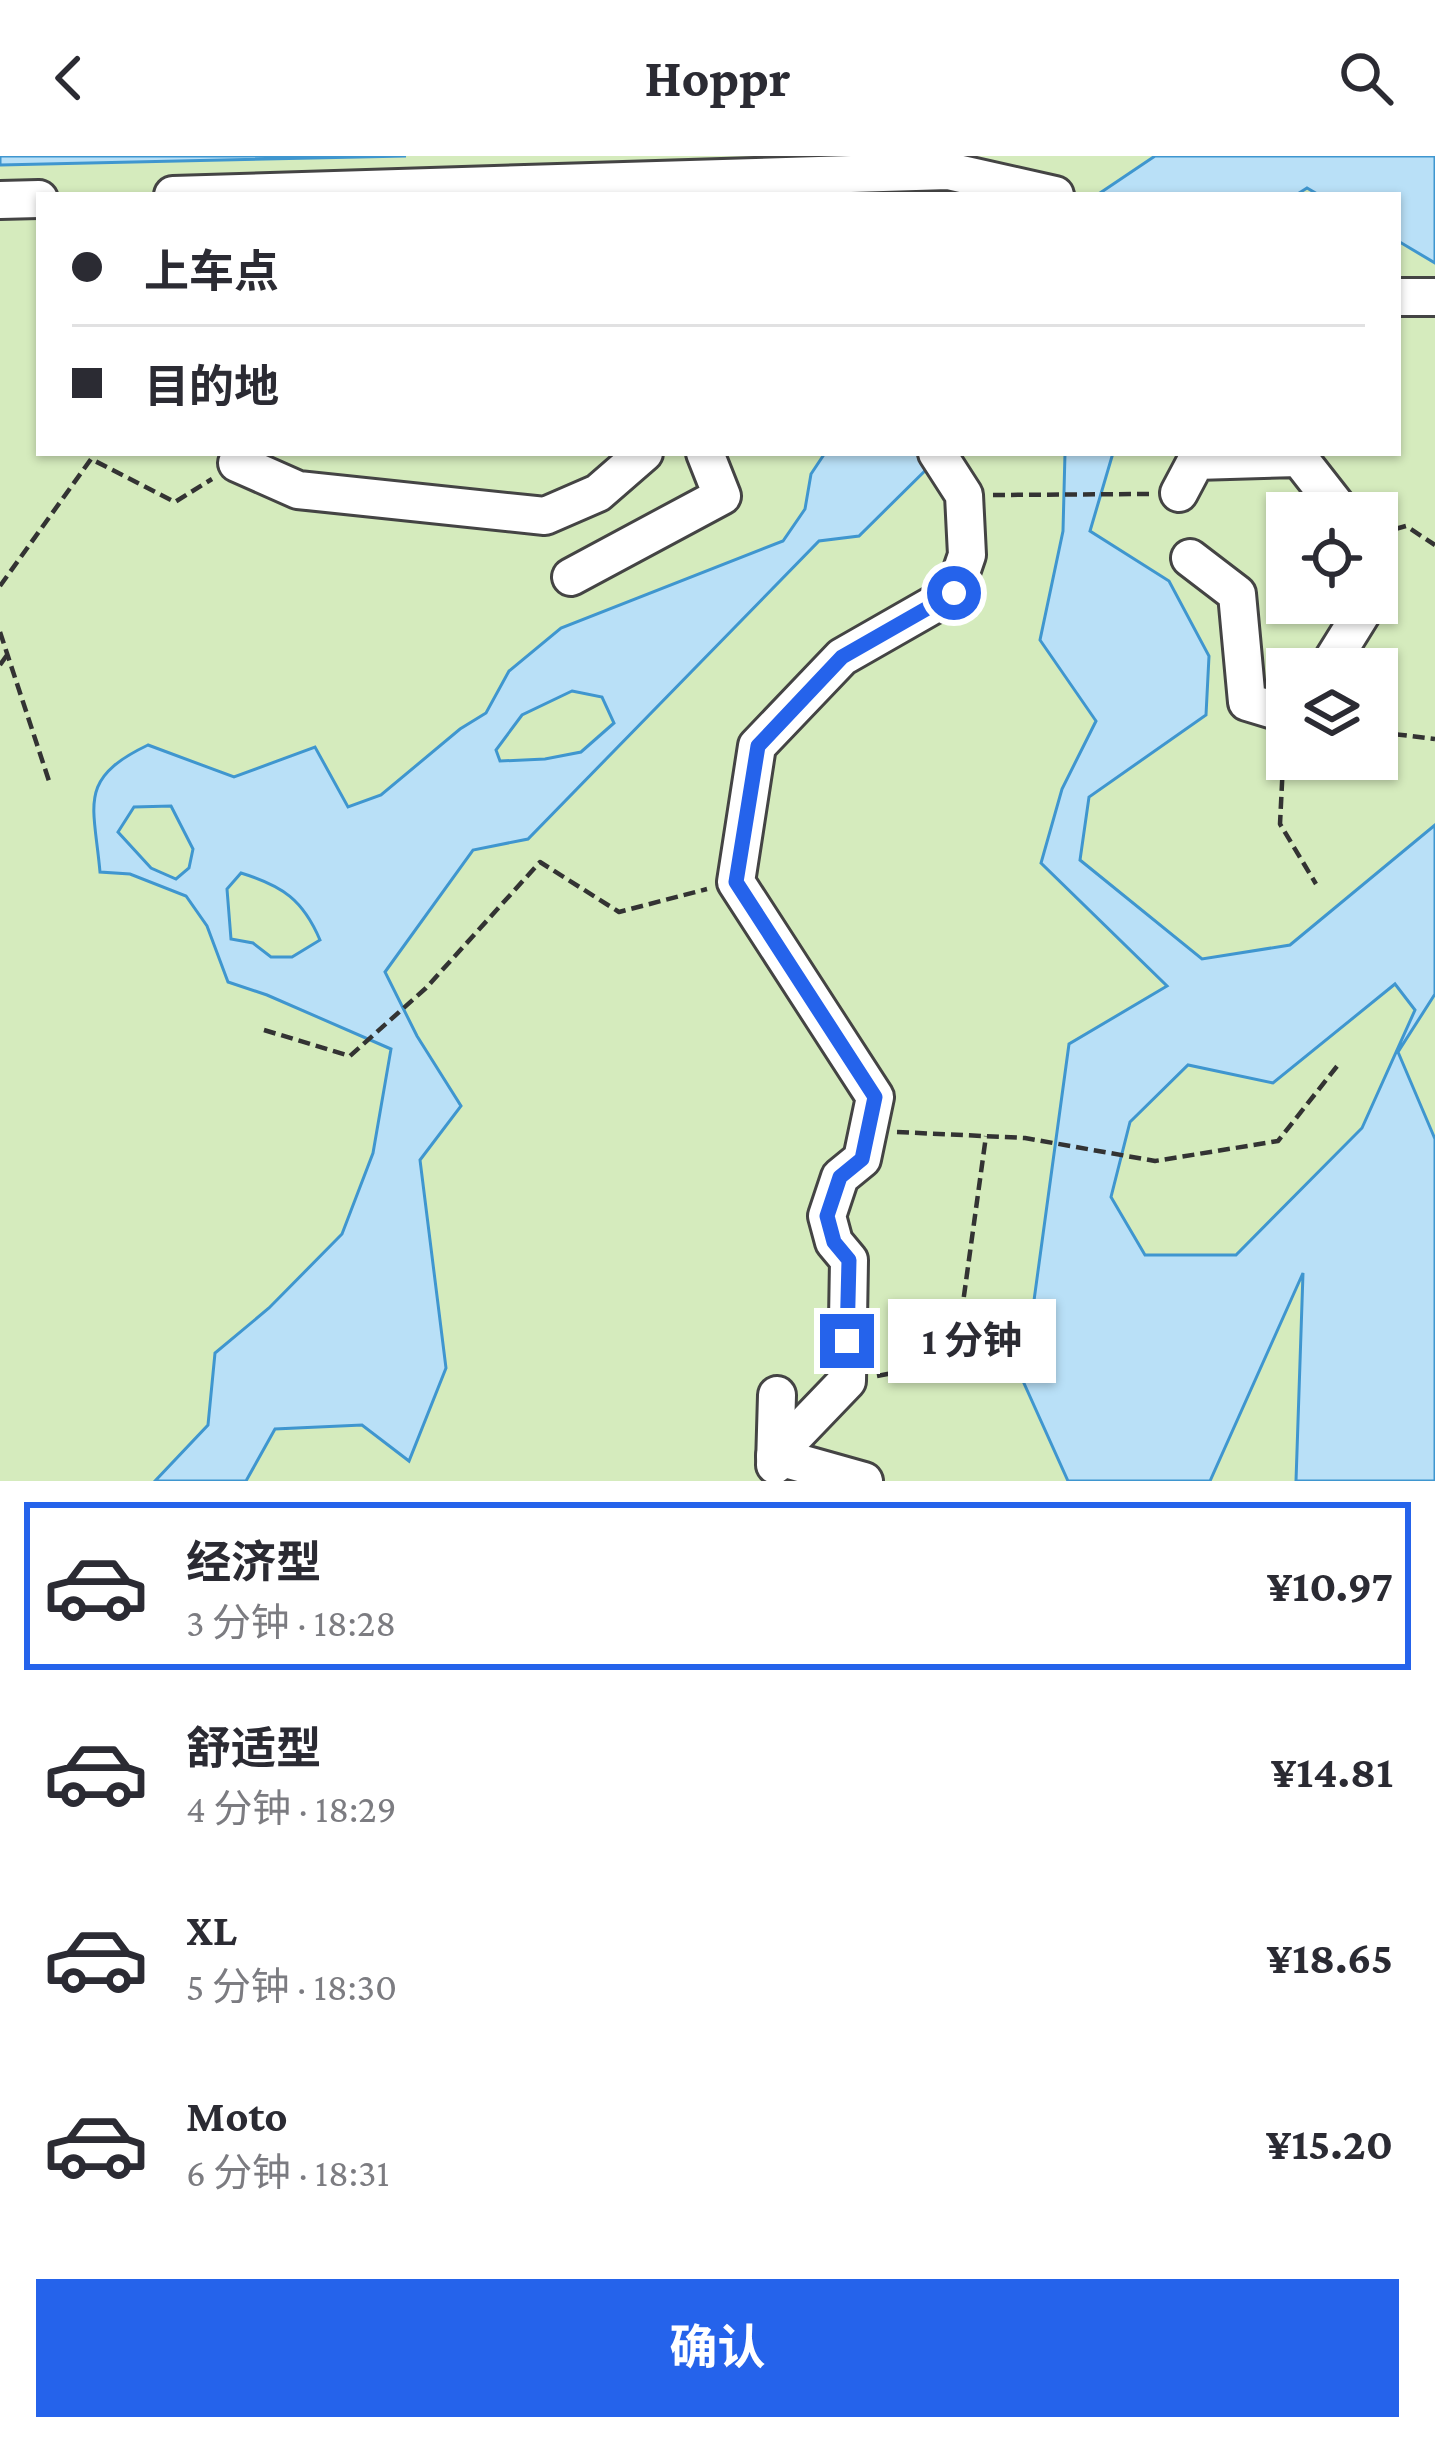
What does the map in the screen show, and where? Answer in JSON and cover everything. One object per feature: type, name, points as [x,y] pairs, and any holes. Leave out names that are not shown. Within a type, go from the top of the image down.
[{"type":"street","points":[[371,192],[834,185],[972,166],[1046,192]]},
{"type":"street","points":[[0,200],[36,199]]},
{"type":"street","points":[[1401,297],[1435,297]]},
{"type":"street","points":[[238,464],[298,490],[545,516],[598,494],[641,456]]},
{"type":"street","points":[[571,577],[722,496],[706,456]]},
{"type":"street","points":[[775,1469],[847,1381],[849,1260],[834,1242],[827,1216],[840,1177],[862,1159],[875,1097],[736,882],[758,746],[842,657],[954,593],[967,555],[964,495],[939,456]]},
{"type":"street","points":[[1179,493],[1196,461],[1282,456]]},
{"type":"street","points":[[1300,456],[1326,492]]},
{"type":"street","points":[[1190,558],[1237,594],[1247,702],[1266,708]]},
{"type":"street","points":[[775,1469],[777,1395]]},
{"type":"street","points":[[775,1469],[865,1481]]},
{"type":"path","points":[[0,586],[91,459],[175,502],[238,464]]},
{"type":"path","points":[[964,495],[1179,493]]},
{"type":"path","points":[[1398,528],[1406,526],[1435,545]]},
{"type":"path","points":[[0,632],[50,784]]},
{"type":"path","points":[[0,665],[7,655]]},
{"type":"path","points":[[1398,735],[1435,740]]},
{"type":"path","points":[[1282,780],[1280,824],[1316,884]]},
{"type":"path","points":[[264,1030],[350,1056],[426,988],[540,862],[619,912],[736,882]]},
{"type":"path","points":[[868,1131],[1025,1138],[1155,1161],[1278,1141],[1338,1065]]},
{"type":"path","points":[[847,1381],[956,1361],[986,1136]]},
{"type":"green space","points":[[0,156],[1435,156],[1435,1481],[0,1481]]},
{"type":"water","points":[[0,156],[406,156],[0,165]]},
{"type":"water","points":[[1155,156],[1435,156],[1435,263],[1401,243],[1401,192],[1314,192],[1307,188],[1301,192],[1101,192]]},
{"type":"water","points":[[823,456],[940,456],[859,536],[819,541],[528,839],[473,850],[385,972],[417,1036],[461,1106],[420,1160],[446,1368],[409,1461],[362,1425],[275,1429],[246,1481],[155,1481],[208,1425],[215,1353],[269,1308],[342,1234],[373,1153],[391,1049],[228,982],[207,926],[186,896],[130,874],[100,872],[94,811],[100,782],[125,757],[148,745],[234,777],[315,747],[348,807],[381,795],[486,713],[509,671],[561,628],[783,541],[805,509],[811,474]],"holes":[[[572,691],[602,697],[614,723],[581,752],[500,761],[496,750],[522,715]],[[171,806],[193,849],[189,868],[176,879],[151,868],[118,832],[134,807]],[[241,873],[280,889],[299,905],[320,940],[292,957],[271,957],[253,943],[231,939],[227,889]]]},
{"type":"water","points":[[1065,456],[1112,456],[1090,531],[1169,581],[1209,656],[1206,715],[1089,797],[1080,860],[1202,959],[1290,945],[1435,825],[1435,994],[1398,1052],[1435,1139],[1435,1481],[1296,1481],[1303,1273],[1210,1481],[1068,1481],[1023,1381],[1069,1044],[1167,986],[1041,863],[1062,789],[1096,721],[1040,640],[1063,531]],"holes":[[[1395,984],[1415,1010],[1362,1128],[1236,1255],[1145,1255],[1111,1197],[1130,1122],[1188,1065],[1273,1083]]]},
{"type":"route","points":[[847,1341],[849,1260],[834,1242],[827,1216],[840,1177],[862,1159],[875,1097],[736,882],[758,746],[842,657],[954,593]]}]
